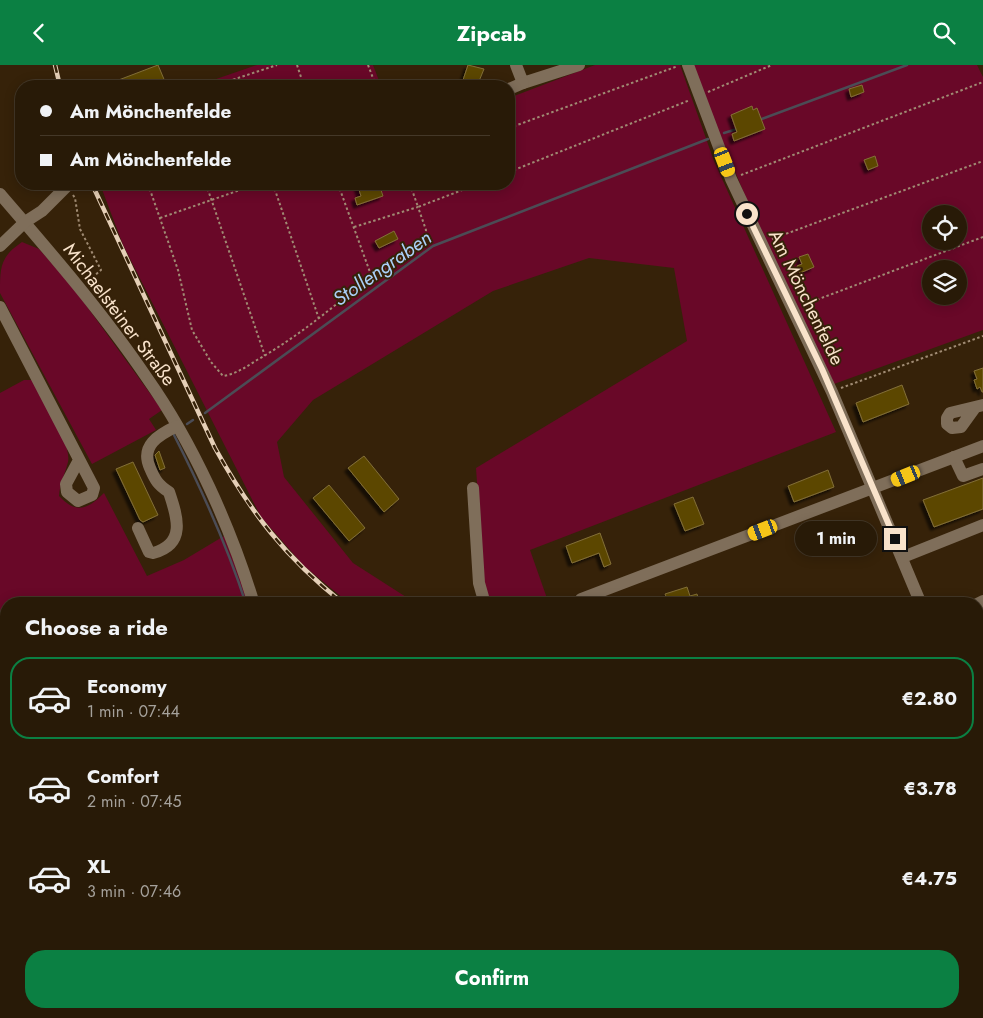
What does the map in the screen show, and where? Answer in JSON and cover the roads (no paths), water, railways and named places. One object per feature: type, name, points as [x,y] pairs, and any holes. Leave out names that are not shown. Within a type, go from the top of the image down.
[{"type":"street","points":[[516,65],[523,83]]},
{"type":"street","points":[[515,86],[579,65]]},
{"type":"street","name":"Am Mönchenfelde","points":[[688,65],[731,179],[794,308],[832,392],[918,597]]},
{"type":"street","points":[[0,246],[25,222],[42,211],[61,190]]},
{"type":"street","name":"Michaelsteiner Straße","points":[[0,193],[79,288],[148,379],[177,425],[209,487],[242,563],[252,597]]},
{"type":"street","points":[[0,307],[79,461]]},
{"type":"street","points":[[138,528],[149,552],[153,553],[169,546],[175,538],[178,528],[169,491],[156,484],[146,459],[145,451],[151,444],[177,425]]},
{"type":"street","points":[[586,597],[983,446]]},
{"type":"street","points":[[954,457],[962,476],[983,469]]},
{"type":"street","points":[[473,488],[479,583],[484,597]]},
{"type":"street","points":[[903,557],[983,525]]},
{"type":"waterway","name":"Stollengraben","points":[[759,120],[907,65]]},
{"type":"waterway","name":"Stollengraben","points":[[724,133],[737,129]]},
{"type":"waterway","name":"Stollengraben","points":[[205,413],[433,246],[708,139]]},
{"type":"waterway","name":"Stollengraben","points":[[187,424],[193,420]]},
{"type":"waterway","name":"Stollengraben","points":[[173,433],[213,517],[244,597]]},
{"type":"railway","points":[[55,65],[59,80]]},
{"type":"railway","points":[[95,190],[215,448],[228,471],[271,533],[304,569],[336,597]]}]
